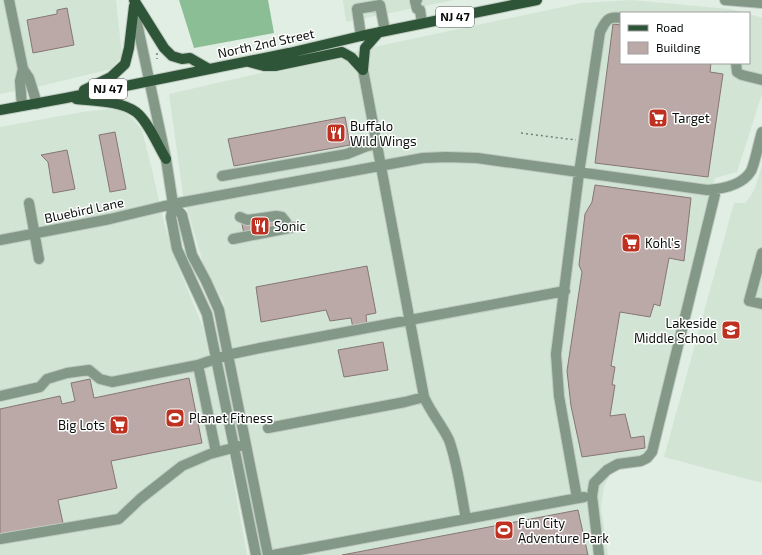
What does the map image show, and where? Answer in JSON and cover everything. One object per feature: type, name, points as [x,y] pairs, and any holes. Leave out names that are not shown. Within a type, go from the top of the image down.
[{"type":"main road","name":"North 2nd Street","points":[[0,110],[247,61],[382,31],[537,0]]},
{"type":"main road","points":[[133,2],[164,48],[172,56],[182,59],[190,58],[209,68]]},
{"type":"main road","points":[[66,98],[111,77],[125,64],[129,48],[133,2]]},
{"type":"main road","points":[[362,70],[365,48],[382,31]]},
{"type":"main road","points":[[247,61],[264,66],[275,66],[342,52],[351,58],[362,70]]},
{"type":"main road","points":[[66,98],[114,103],[136,112],[146,124],[166,159]]},
{"type":"street","points":[[9,0],[23,69],[29,78],[36,104]]},
{"type":"street","points":[[417,0],[415,1],[417,8],[420,5],[422,23]]},
{"type":"street","points":[[725,0],[762,3]]},
{"type":"street","points":[[755,0],[762,3]]},
{"type":"street","points":[[133,2],[166,159],[173,204],[171,217],[177,249],[208,314],[256,555]]},
{"type":"street","points":[[361,36],[357,9],[380,3],[382,31]]},
{"type":"street","points":[[577,498],[559,396],[556,354],[579,173],[600,32],[607,20],[613,17],[620,18]]},
{"type":"street","points":[[736,64],[737,72],[742,75],[762,80]]},
{"type":"street","points":[[22,106],[20,81],[23,69]]},
{"type":"street","points":[[362,70],[424,398],[442,427],[451,446],[466,519]]},
{"type":"street","points":[[599,555],[592,496],[594,483],[607,470],[618,464],[641,462],[652,452],[716,190],[726,188],[742,180],[751,171],[762,132]]},
{"type":"street","points":[[222,176],[347,154],[367,146],[377,144]]},
{"type":"street","name":"Bluebird Lane","points":[[0,240],[110,219],[173,204],[423,158],[469,158],[706,190],[716,190]]},
{"type":"street","points":[[29,202],[39,259]]},
{"type":"street","points":[[173,204],[182,215],[192,255],[219,310],[268,555]]},
{"type":"street","points":[[233,239],[289,228],[282,217],[276,216],[246,220],[240,217]]},
{"type":"street","points":[[762,253],[749,301],[762,304]]},
{"type":"street","points":[[0,396],[40,387],[47,379],[67,373],[89,370],[100,379],[112,382],[198,365],[228,355],[565,291]]},
{"type":"street","points":[[198,365],[216,452]]},
{"type":"street","points":[[268,428],[424,398]]},
{"type":"street","points":[[0,539],[119,519],[182,466],[216,452],[246,445]]},
{"type":"street","points":[[273,555],[592,496]]},
{"type":"path","points":[[520,133],[584,141]]},
{"type":"shaded area","points":[[0,0],[116,0],[122,56],[111,69],[41,86],[0,94]]},
{"type":"shaded area","points":[[343,0],[454,0],[346,22]]},
{"type":"shaded area","points":[[631,0],[730,9],[741,12],[620,12],[620,64],[750,64],[750,14],[762,18],[762,94],[737,172],[715,178],[645,455],[617,461],[604,486],[601,507],[608,555],[274,555],[223,301],[203,263],[183,195],[169,94],[374,47],[581,3]]},
{"type":"shaded area","points":[[109,109],[122,110],[134,120],[142,130],[164,223],[175,259],[203,327],[223,423],[247,555],[0,555],[0,127],[82,112]]},
{"type":"shaded area","name":"Lakeside Middle School","points":[[762,165],[762,483],[664,457],[734,203],[745,203],[750,197],[755,188]]},
{"type":"green space","points":[[179,0],[268,0],[274,33],[194,48]]},
{"type":"building","points":[[67,8],[74,45],[33,53],[27,20],[57,14],[57,10]]},
{"type":"building","name":"Target","points":[[613,24],[620,25],[620,64],[711,64],[710,72],[723,74],[708,177],[595,163]]},
{"type":"building","points":[[345,117],[350,145],[234,166],[228,139]]},
{"type":"building","points":[[115,132],[126,189],[110,192],[99,135]]},
{"type":"building","points":[[67,150],[75,189],[53,193],[48,162],[41,155]]},
{"type":"building","points":[[595,185],[691,198],[684,261],[669,258],[660,306],[654,304],[650,317],[620,312],[611,366],[615,367],[612,385],[615,385],[610,416],[625,414],[631,438],[644,436],[645,448],[582,457],[571,406],[567,371],[582,272],[579,265],[585,214],[592,202]]},
{"type":"building","name":"Sonic","points":[[276,219],[277,228],[244,234],[242,224]]},
{"type":"building","points":[[367,266],[376,313],[366,315],[367,326],[353,328],[351,318],[330,321],[326,310],[261,322],[256,287]]},
{"type":"building","points":[[383,342],[388,370],[344,377],[338,350]]},
{"type":"building","points":[[189,378],[202,443],[111,461],[117,488],[58,500],[63,523],[0,536],[0,409],[60,396],[62,404],[75,401],[71,383],[90,379],[94,398]]},
{"type":"building","points":[[578,510],[588,555],[342,555]]},
{"type":"place","name":"Target","points":[[658,118]]},
{"type":"place","name":"Buffalo Wild Wings","points":[[336,133]]},
{"type":"place","name":"Sonic","points":[[260,226]]},
{"type":"place","name":"Kohl's","points":[[631,243]]},
{"type":"place","name":"Lakeside Middle School","points":[[731,330]]},
{"type":"place","name":"Planet Fitness","points":[[175,418]]},
{"type":"place","name":"Big Lots","points":[[119,425]]},
{"type":"place","name":"Fun City Adventure Park","points":[[504,530]]}]
